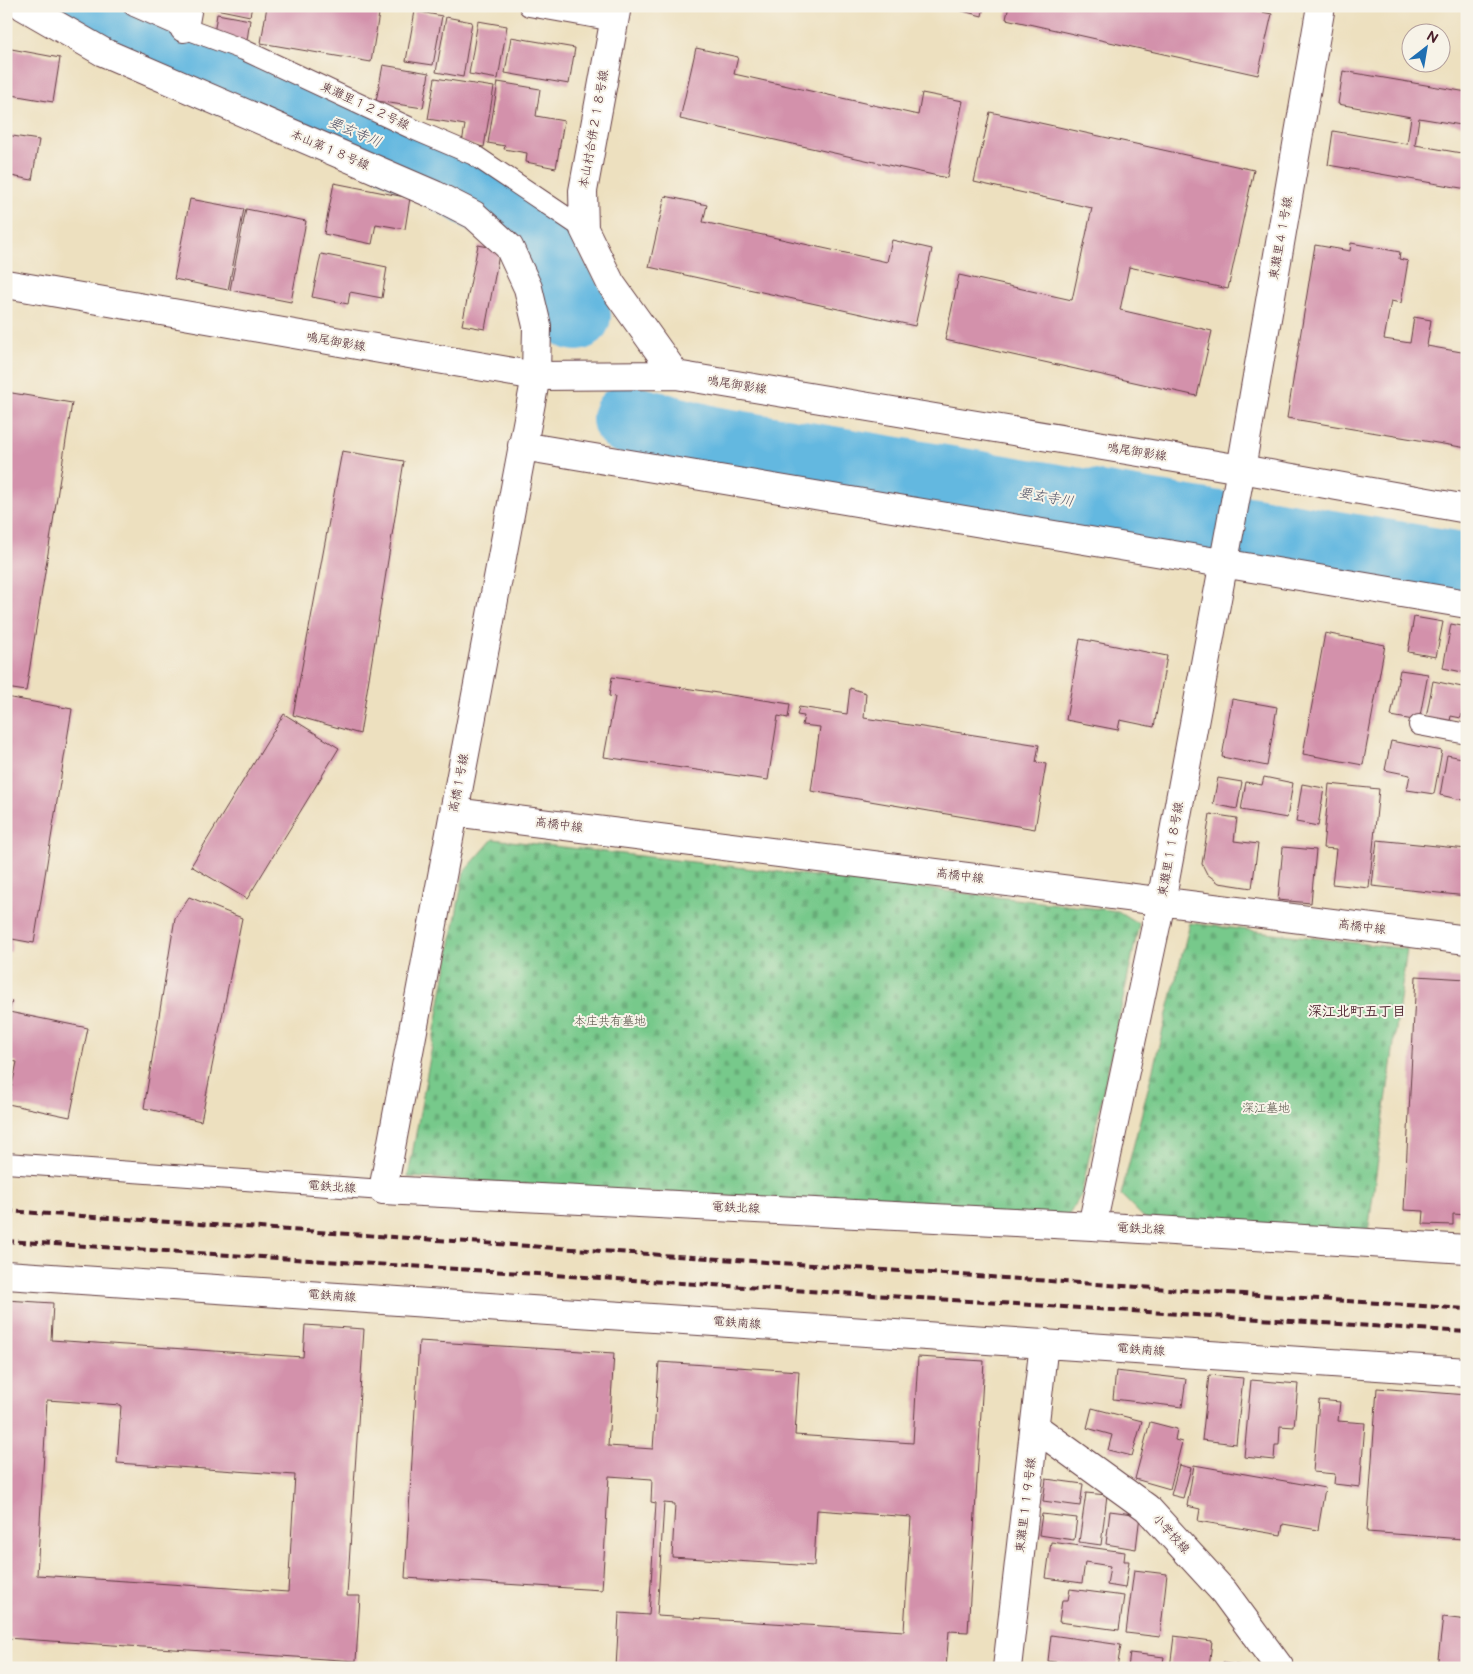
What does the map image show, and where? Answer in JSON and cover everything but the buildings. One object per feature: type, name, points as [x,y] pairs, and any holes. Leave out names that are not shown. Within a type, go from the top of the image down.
[{"type":"street","name":"本山第１８号線","points":[[23,6],[103,52],[435,195],[474,215],[509,247],[528,288],[537,326],[536,376]]},
{"type":"street","name":"東灘里４１号線","points":[[1241,469],[1321,6]]},
{"type":"street","name":"本山村合併２１８号線","points":[[615,13],[583,191],[584,229],[611,284],[676,375]]},
{"type":"street","name":"鳴尾御影線","points":[[6,284],[536,376],[676,375],[1241,469],[1467,509]]},
{"type":"street","name":"高橋１号線","points":[[383,1190],[536,376]]},
{"type":"street","points":[[522,446],[1225,557],[1467,604]]},
{"type":"street","name":"東灘里１１８号線","points":[[1092,1226],[1161,902],[1241,469]]},
{"type":"street","name":"高橋中線","points":[[454,812],[1467,940]]},
{"type":"street","name":"電鉄北線","points":[[383,1190],[1092,1226],[1467,1249]]},
{"type":"street","name":"電鉄南線","points":[[6,1274],[1467,1372]]},
{"type":"street","name":"東灘里１１９号線","points":[[1007,1668],[1044,1343]]},
{"type":"street","name":"小学校線","points":[[1035,1427],[1147,1508],[1224,1592],[1280,1668]]},
{"type":"lane","name":"東灘里１２２号線","points":[[134,6],[186,17],[244,50],[413,129],[474,155],[584,229]]},
{"type":"lane","points":[[528,6],[615,13]]},
{"type":"lane","points":[[1419,725],[1467,734]]},
{"type":"lane","name":"電鉄北線","points":[[6,1163],[383,1190]]},
{"type":"green space","name":"本庄共有墓地","points":[[493,839],[1118,911],[1139,924],[1081,1195],[1067,1218],[408,1177],[464,872]]},
{"type":"green space","name":"深江墓地","points":[[1190,923],[1407,949],[1368,1232],[1146,1220],[1121,1195]]},
{"type":"waterway","name":"要玄寺川","points":[[86,6],[198,69],[379,141],[462,186],[521,222],[576,316]]},
{"type":"waterway","name":"要玄寺川","points":[[627,419],[712,441],[1467,568]]},
{"type":"railway","points":[[6,1211],[1467,1309]]},
{"type":"railway","points":[[6,1241],[1467,1332]]},
{"type":"district","name":"深江北町五丁目","points":[[1357,1011]]}]
